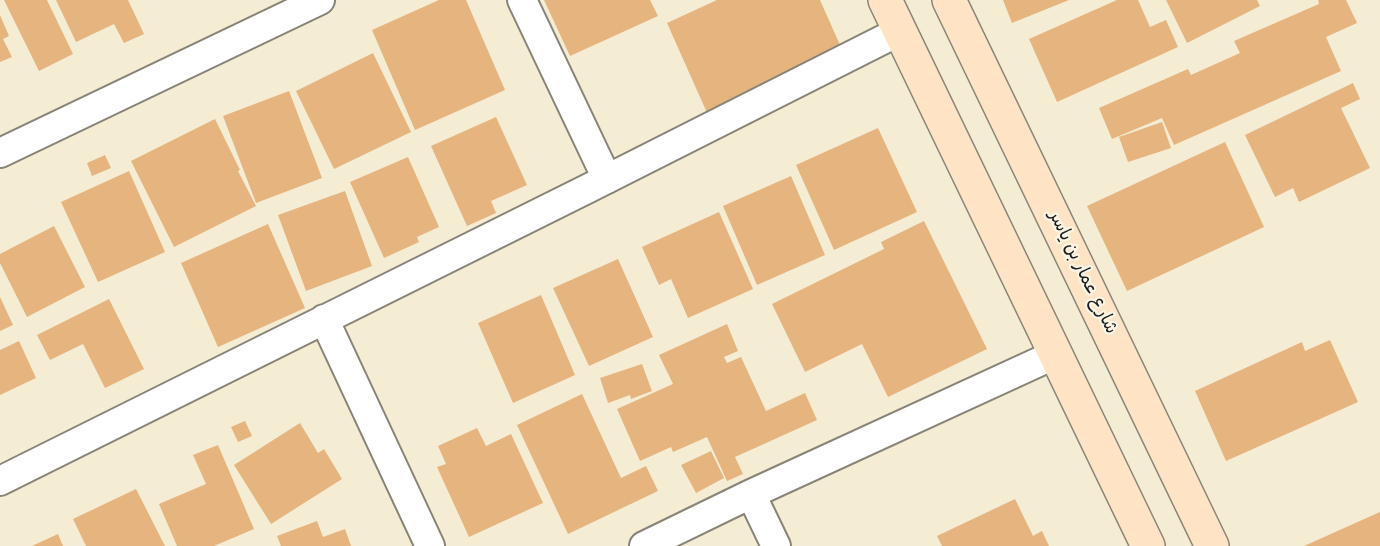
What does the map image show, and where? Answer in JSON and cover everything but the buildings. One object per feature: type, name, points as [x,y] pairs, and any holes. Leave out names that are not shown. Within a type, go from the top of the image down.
[{"type":"street","points":[[0,153],[320,0]]},
{"type":"street","points":[[522,0],[607,179]]},
{"type":"street","points":[[885,0],[1148,546]]},
{"type":"street","name":"شارع عمار بن ياسر","points":[[949,0],[1212,546]]},
{"type":"street","points":[[0,481],[900,31]]},
{"type":"street","points":[[324,320],[430,546]]},
{"type":"street","points":[[644,546],[751,494],[1056,354]]},
{"type":"street","points":[[751,494],[776,546]]}]
